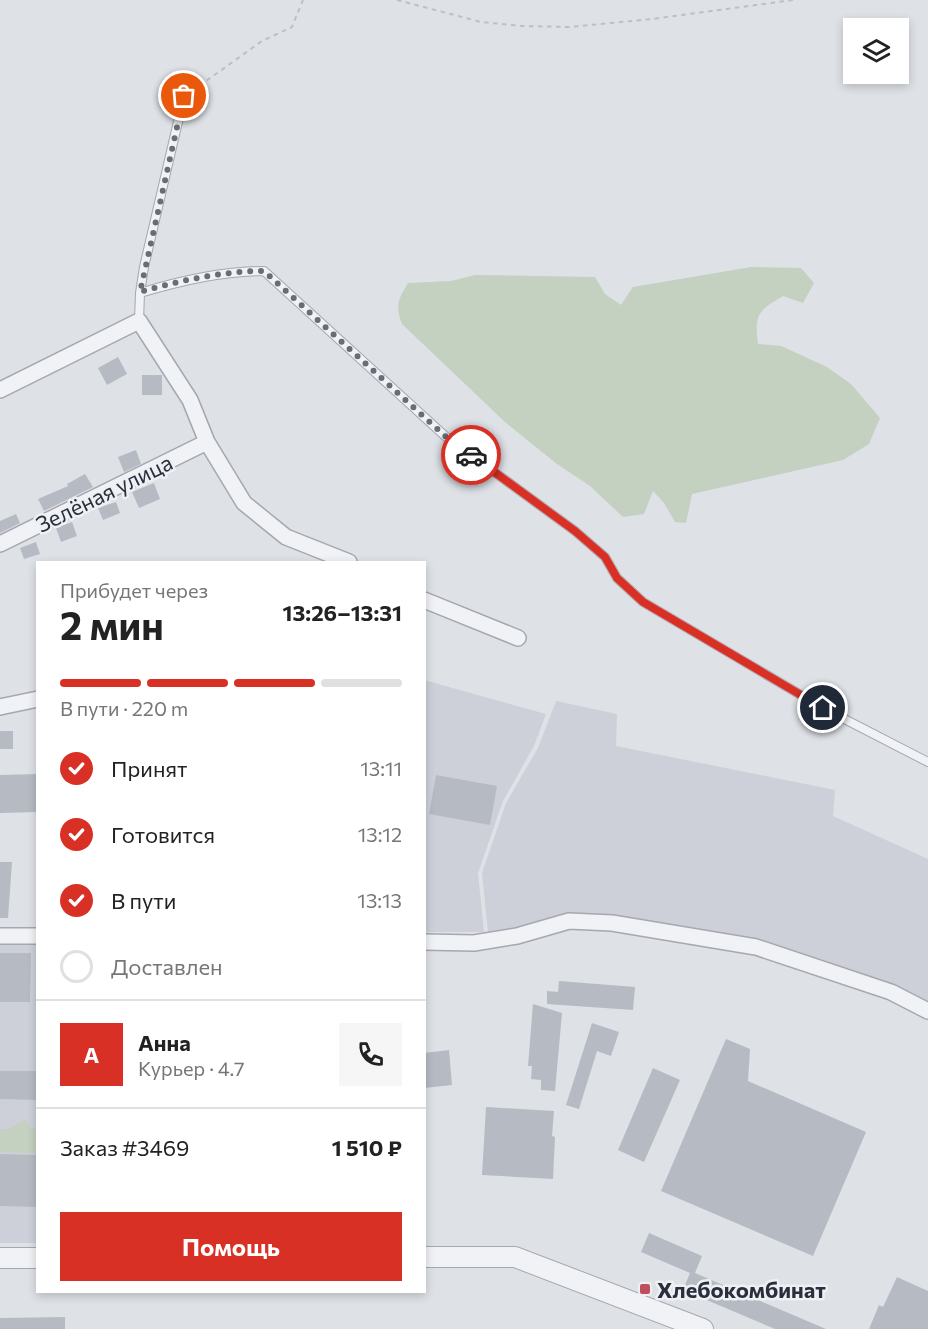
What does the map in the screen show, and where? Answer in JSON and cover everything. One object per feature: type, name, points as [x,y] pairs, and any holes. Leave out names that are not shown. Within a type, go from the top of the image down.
[{"type":"street","points":[[0,390],[139,321],[190,400],[207,442],[244,503],[286,537],[346,561]]},
{"type":"street","name":"Зелёная улица","points":[[0,544],[207,442]]},
{"type":"street","points":[[426,601],[518,638]]},
{"type":"street","points":[[0,706],[36,699]]},
{"type":"street","points":[[426,942],[474,943],[517,936],[569,921],[612,923],[756,947],[891,992],[928,1011]]},
{"type":"street","points":[[0,936],[36,936]]},
{"type":"street","points":[[426,1257],[515,1257],[703,1329]]},
{"type":"street","points":[[0,1258],[36,1258]]},
{"type":"lane","points":[[139,321],[140,292],[184,96]]},
{"type":"lane","points":[[140,292],[171,283],[246,271],[264,271],[445,436],[575,531],[605,557],[617,578],[643,602],[823,708],[928,762]]},
{"type":"path","points":[[184,96],[262,41],[292,27],[303,0]]},
{"type":"path","points":[[397,0],[481,22],[570,27],[652,19],[793,0]]},
{"type":"shaded area","points":[[426,681],[546,714],[534,746],[503,801],[478,873],[484,932],[426,932]]},
{"type":"shaded area","points":[[556,701],[617,714],[616,746],[835,790],[833,816],[928,859],[928,1002],[863,974],[768,942],[582,915],[488,932],[482,873],[506,803],[538,748]]},
{"type":"shaded area","points":[[0,940],[36,940],[36,1243],[0,1243]]},
{"type":"green space","points":[[751,267],[801,268],[814,283],[803,303],[783,296],[763,310],[757,326],[758,344],[781,346],[827,367],[851,384],[880,418],[869,444],[843,460],[692,494],[686,523],[675,522],[664,503],[653,491],[644,514],[623,517],[590,486],[557,464],[505,422],[402,324],[398,307],[408,283],[451,281],[475,275],[595,277],[605,294],[621,305],[633,287]]},
{"type":"green space","points":[[26,1119],[30,1127],[36,1130],[36,1153],[0,1152],[0,1129],[9,1129]]},
{"type":"building","points":[[118,357],[127,374],[107,385],[98,368]]},
{"type":"building","points":[[142,375],[162,375],[162,395],[142,395]]},
{"type":"building","points":[[136,450],[141,464],[124,472],[118,457]]},
{"type":"building","points":[[85,474],[93,487],[44,511],[38,499],[68,486],[67,484]]},
{"type":"building","points":[[154,483],[160,499],[139,508],[132,492]]},
{"type":"building","points":[[116,502],[120,513],[103,520],[98,508]]},
{"type":"building","points":[[16,514],[20,523],[0,533],[0,521]]},
{"type":"building","points":[[72,522],[77,536],[61,542],[56,528]]},
{"type":"building","points":[[36,542],[40,554],[24,559],[20,548]]},
{"type":"building","points":[[0,731],[13,731],[13,749],[0,749]]},
{"type":"building","points":[[36,774],[36,812],[0,813],[0,775]]},
{"type":"building","points":[[436,775],[497,786],[490,825],[429,814]]},
{"type":"building","points":[[0,862],[12,862],[8,918],[0,918]]},
{"type":"building","points":[[0,953],[31,953],[30,1002],[0,1002]]},
{"type":"building","points":[[559,981],[635,987],[633,1010],[547,1004],[547,991],[558,992]]},
{"type":"building","points":[[533,1004],[562,1013],[555,1091],[541,1090],[541,1080],[531,1079],[532,1066],[528,1066]]},
{"type":"building","points":[[592,1023],[619,1032],[611,1056],[597,1051],[579,1109],[566,1105]]},
{"type":"building","points":[[726,1039],[750,1049],[748,1081],[866,1132],[813,1256],[661,1191]]},
{"type":"building","points":[[449,1050],[452,1085],[426,1088],[426,1053]]},
{"type":"building","points":[[653,1068],[680,1080],[644,1162],[618,1150]]},
{"type":"building","points":[[0,1071],[36,1071],[36,1100],[0,1099]]},
{"type":"building","points":[[486,1107],[554,1111],[553,1179],[482,1175]]},
{"type":"building","points":[[0,1154],[36,1155],[36,1207],[0,1206]]},
{"type":"building","points":[[649,1233],[702,1256],[695,1273],[826,1329],[775,1329],[683,1290],[690,1273],[641,1252]]},
{"type":"building","points":[[897,1277],[928,1291],[928,1329],[869,1329],[879,1305],[883,1307]]},
{"type":"building","points":[[65,1317],[65,1329],[0,1329],[0,1318]]},
{"type":"way so far","points":[[184,96],[140,292],[171,283],[246,271],[264,271],[445,436],[471,455]]},
{"type":"place","name":"Хлебокомбинат","points":[[645,1289]]},
{"type":"route","points":[[471,455],[575,531],[605,557],[617,578],[643,602],[823,708]]}]
